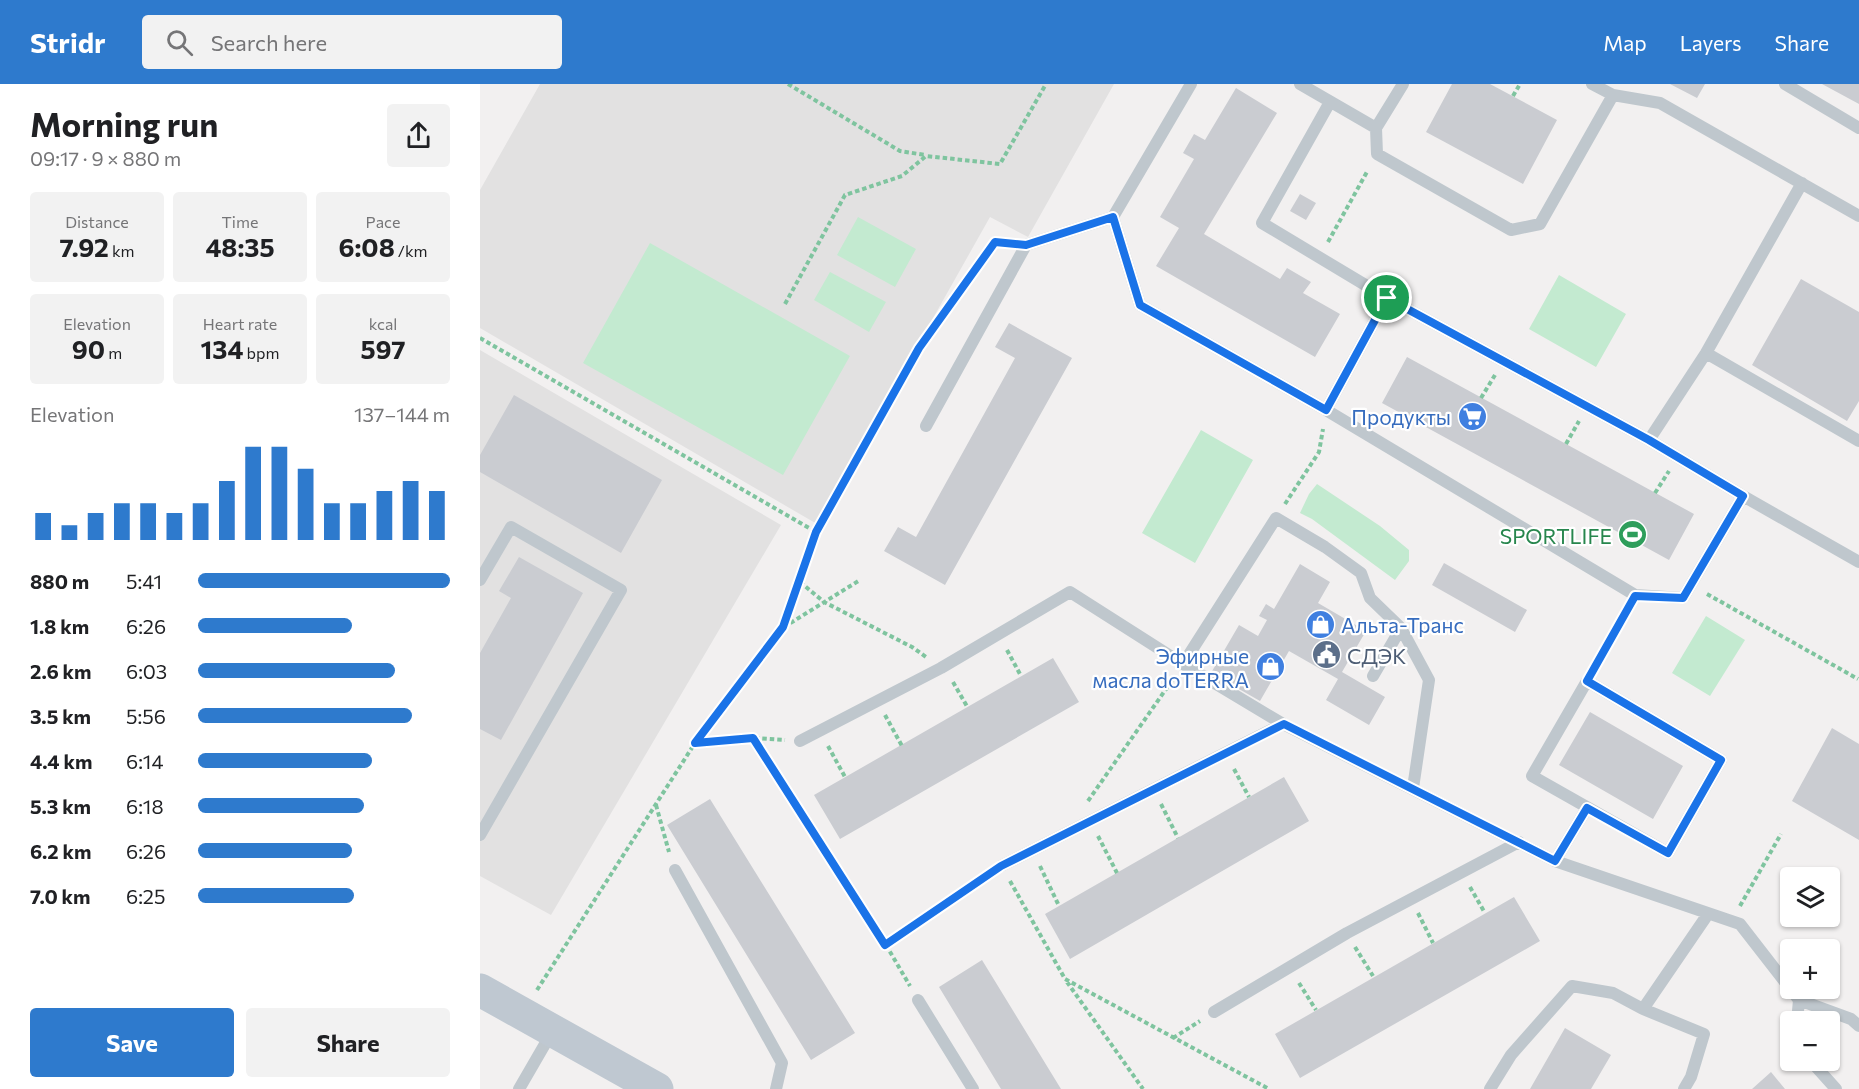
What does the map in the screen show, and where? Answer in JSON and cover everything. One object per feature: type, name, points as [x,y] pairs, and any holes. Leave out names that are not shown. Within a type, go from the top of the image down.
[{"type":"street","points":[[480,990],[657,1089]]},
{"type":"lane","points":[[926,426],[1026,245],[1113,217],[1191,84]]},
{"type":"lane","points":[[1300,84],[1376,128]]},
{"type":"lane","points":[[1403,84],[1376,128],[1377,154],[1511,230],[1540,224],[1613,95]]},
{"type":"lane","points":[[1592,84],[1613,95],[1660,103],[1859,216]]},
{"type":"lane","points":[[1785,84],[1859,128]]},
{"type":"lane","points":[[1330,102],[1262,223],[1387,298],[1649,440],[1859,562]]},
{"type":"lane","points":[[1649,440],[1706,353],[1802,183]]},
{"type":"lane","points":[[1113,217],[1140,305],[1326,410],[1635,596],[1683,598],[1743,496]]},
{"type":"lane","points":[[1326,410],[1387,298]]},
{"type":"lane","points":[[1706,353],[1859,441]]},
{"type":"lane","points":[[1184,664],[1276,518],[1325,547],[1361,573],[1370,598],[1401,627],[1429,680],[1413,788]]},
{"type":"lane","points":[[480,580],[511,527],[621,591],[480,835]]},
{"type":"lane","points":[[800,741],[944,666],[998,632],[1070,592],[1284,724],[1555,861],[1740,924],[1799,1000],[1851,1019],[1859,1026]]},
{"type":"lane","points":[[1373,676],[1401,627]]},
{"type":"lane","points":[[1587,681],[1721,760],[1668,853],[1587,808],[1532,776],[1587,681]]},
{"type":"lane","points":[[1001,866],[1284,724]]},
{"type":"lane","points":[[1555,861],[1587,808]]},
{"type":"lane","points":[[1214,1012],[1347,933],[1518,842]]},
{"type":"lane","points":[[675,870],[782,1063],[776,1089]]},
{"type":"lane","points":[[1643,1009],[1708,914]]},
{"type":"lane","points":[[1490,1089],[1511,1055],[1572,986],[1613,993],[1643,1009],[1704,1034],[1691,1077],[1684,1089]]},
{"type":"lane","points":[[918,1000],[974,1089]]},
{"type":"lane","points":[[1798,1011],[1799,1000]]},
{"type":"lane","points":[[519,1089],[553,1031]]},
{"type":"lane","points":[[1820,1071],[1836,1089]]},
{"type":"path","points":[[788,84],[900,151],[1000,164],[1046,84]]},
{"type":"path","points":[[1513,96],[1520,84]]},
{"type":"path","points":[[1320,257],[1377,154]]},
{"type":"path","points":[[785,304],[845,195],[902,176],[926,156]]},
{"type":"path","points":[[522,1013],[695,743],[783,627],[816,532],[919,348],[995,242],[1026,245]]},
{"type":"path","points":[[480,338],[816,532]]},
{"type":"path","points":[[1481,398],[1503,361]]},
{"type":"path","points":[[1566,444],[1586,406]]},
{"type":"path","points":[[1276,518],[1319,452],[1326,410]]},
{"type":"path","points":[[1655,493],[1677,457]]},
{"type":"path","points":[[783,627],[860,580]]},
{"type":"path","points":[[800,582],[824,602],[912,647]]},
{"type":"path","points":[[1691,585],[1858,678]]},
{"type":"path","points":[[1587,681],[1635,596]]},
{"type":"path","points":[[998,632],[1021,676]]},
{"type":"path","points":[[1065,833],[1184,664]]},
{"type":"path","points":[[944,666],[968,708]]},
{"type":"path","points":[[878,702],[902,746]]},
{"type":"path","points":[[820,732],[845,777]]},
{"type":"path","points":[[695,743],[753,738],[800,741]]},
{"type":"path","points":[[753,738],[918,1000]]},
{"type":"path","points":[[1225,753],[1250,797]]},
{"type":"path","points":[[1153,789],[1178,838]]},
{"type":"path","points":[[656,805],[675,870]]},
{"type":"path","points":[[1090,821],[1117,873]]},
{"type":"path","points":[[1740,924],[1740,904],[1781,834]]},
{"type":"path","points":[[1032,850],[1059,906]]},
{"type":"path","points":[[885,945],[1001,866],[1065,980],[1143,1089]]},
{"type":"path","points":[[1461,871],[1485,913]]},
{"type":"path","points":[[1411,899],[1433,943]]},
{"type":"path","points":[[1347,933],[1373,976]]},
{"type":"path","points":[[1290,967],[1316,1010]]},
{"type":"path","points":[[1065,980],[1269,1089]]},
{"type":"path","points":[[1173,1038],[1214,1012]]},
{"type":"shaded area","points":[[540,84],[1114,84],[1028,237],[990,217],[817,524],[480,328],[480,190]]},
{"type":"shaded area","points":[[480,350],[781,525],[551,915],[480,876]]},
{"type":"green space","points":[[858,217],[916,249],[895,287],[837,255]]},
{"type":"green space","points":[[650,243],[850,356],[783,475],[583,363]]},
{"type":"green space","points":[[830,272],[886,302],[869,332],[814,300]]},
{"type":"green space","points":[[1559,275],[1626,314],[1596,367],[1529,329]]},
{"type":"green space","points":[[1201,430],[1253,460],[1195,563],[1142,533]]},
{"type":"green space","points":[[1317,484],[1380,526],[1409,550],[1409,561],[1395,580],[1312,519],[1300,513],[1309,494]]},
{"type":"green space","points":[[1706,616],[1745,640],[1710,696],[1672,673]]},
{"type":"building","points":[[1452,84],[1490,84],[1557,120],[1523,184],[1426,132]]},
{"type":"building","points":[[1670,84],[1705,84],[1697,98]]},
{"type":"building","points":[[1822,84],[1859,84],[1859,104]]},
{"type":"building","points":[[1236,88],[1277,113],[1204,234],[1280,279],[1287,268],[1311,282],[1303,293],[1340,314],[1315,357],[1156,266],[1179,228],[1160,217],[1194,159],[1183,153],[1194,134],[1205,140]]},
{"type":"building","points":[[1300,194],[1316,203],[1306,220],[1290,211]]},
{"type":"building","points":[[1801,279],[1859,312],[1859,401],[1847,421],[1752,365]]},
{"type":"building","points":[[1009,323],[1072,358],[945,585],[884,551],[898,527],[916,537],[1015,358],[995,347]]},
{"type":"building","points":[[1407,357],[1694,514],[1669,560],[1382,403]]},
{"type":"building","points":[[514,395],[662,480],[621,553],[480,472],[480,455]]},
{"type":"building","points":[[519,557],[583,593],[501,740],[480,729],[480,653],[511,598],[499,591]]},
{"type":"building","points":[[1444,563],[1527,610],[1515,632],[1432,585]]},
{"type":"building","points":[[1300,564],[1330,582],[1318,603],[1366,631],[1342,672],[1385,697],[1369,725],[1326,700],[1338,679],[1289,651],[1260,701],[1211,673],[1239,625],[1258,636],[1267,620],[1259,616],[1266,604],[1274,609]]},
{"type":"building","points":[[1053,658],[1079,702],[840,839],[814,795]]},
{"type":"building","points":[[1590,712],[1683,766],[1653,819],[1559,765]]},
{"type":"building","points":[[1832,728],[1859,744],[1859,840],[1792,801]]},
{"type":"building","points":[[1284,777],[1309,821],[1070,959],[1045,914]]},
{"type":"building","points":[[710,799],[855,1033],[811,1060],[667,825]]},
{"type":"building","points":[[1514,897],[1540,941],[1300,1078],[1275,1034]]},
{"type":"building","points":[[982,960],[1061,1089],[1001,1089],[939,987]]},
{"type":"building","points":[[1565,1028],[1611,1055],[1591,1089],[1530,1089]]},
{"type":"building","points":[[1771,1072],[1785,1089],[1752,1089]]},
{"type":"place","name":"Продукты","points":[[1472,416]]},
{"type":"place","name":"SPORTLIFE","points":[[1633,535]]},
{"type":"place","name":"Альта-Транс","points":[[1320,624]]},
{"type":"place","name":"СДЭК","points":[[1326,655]]},
{"type":"place","name":"Эфирные масла doTERRA","points":[[1270,667]]},
{"type":"route","points":[[1113,217],[1140,305],[1326,410],[1387,298],[1649,440],[1743,496],[1683,598],[1635,596],[1587,681],[1721,760],[1668,853],[1587,808],[1555,861],[1284,724],[1001,866],[885,945],[753,738],[695,743],[783,627],[816,532],[919,348],[995,242],[1026,245],[1113,217]]}]
